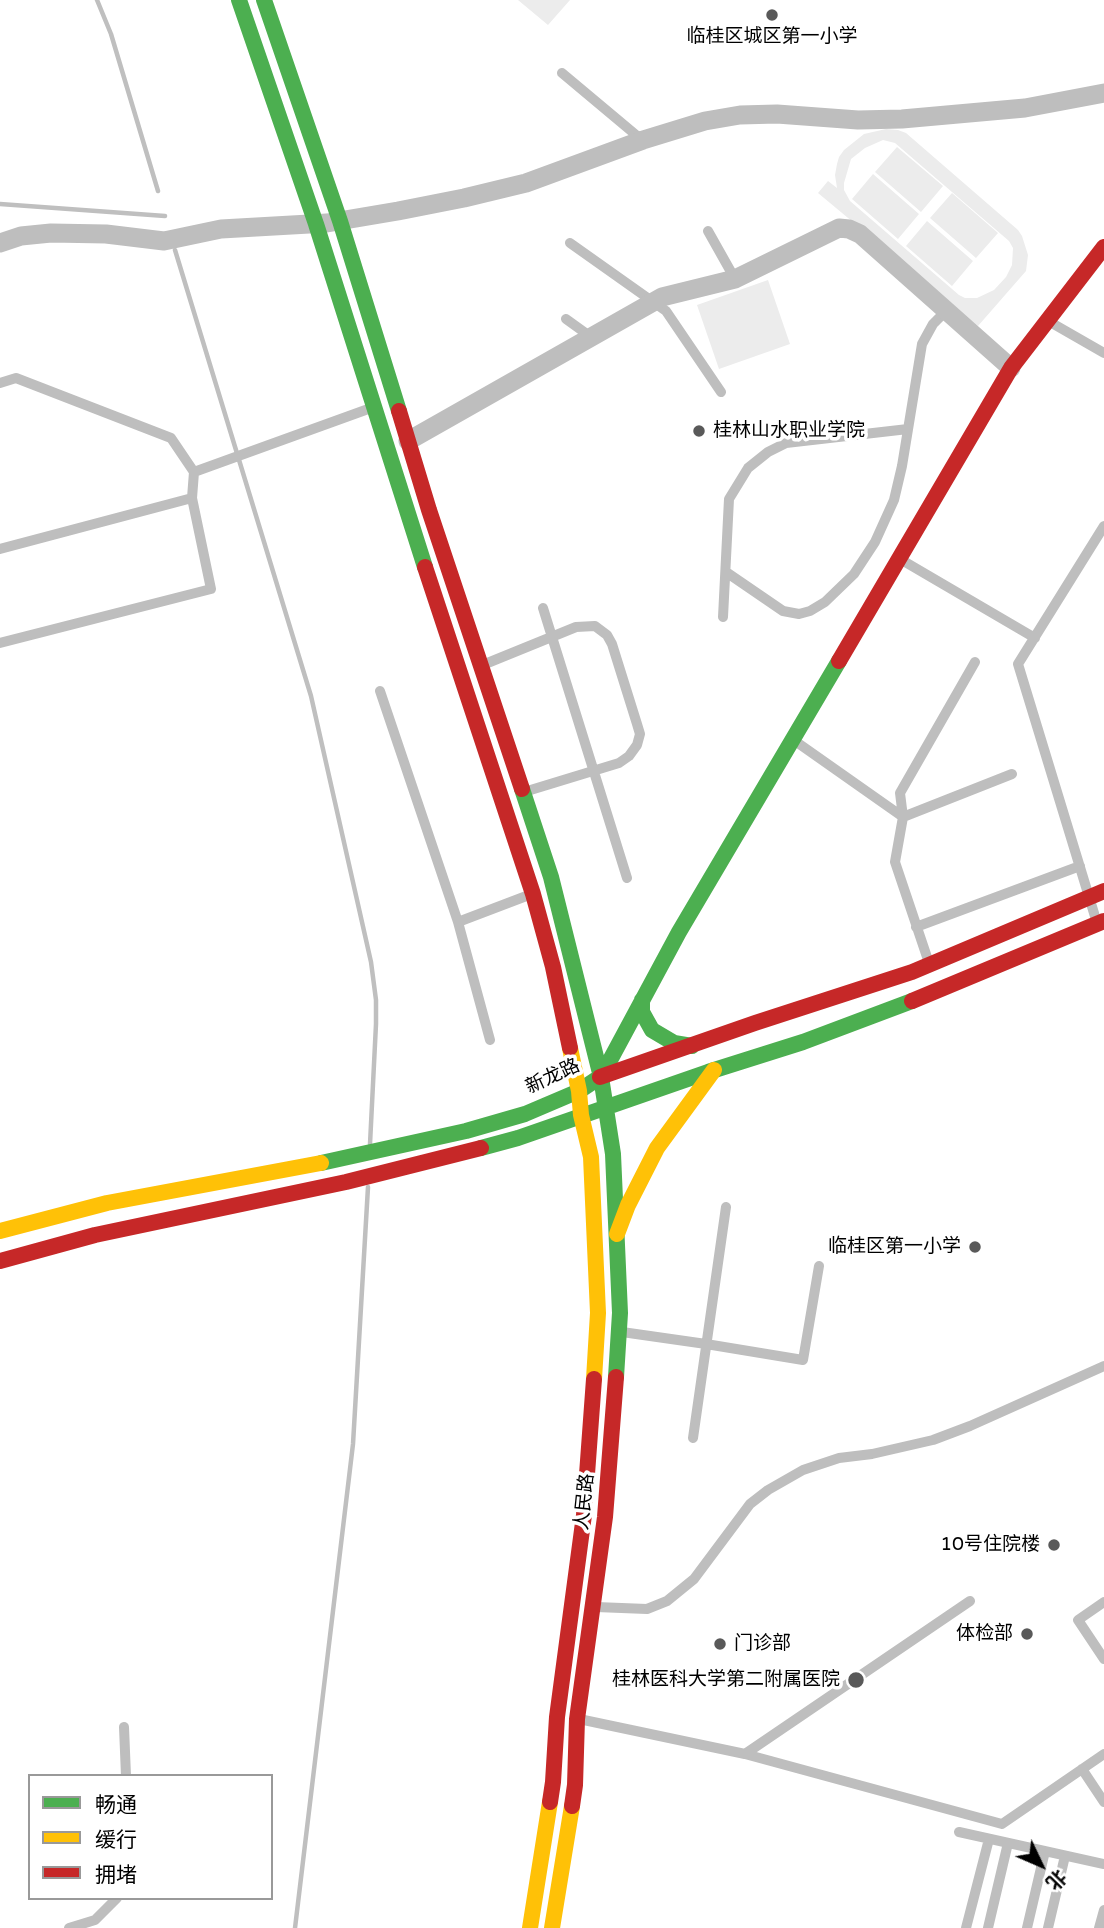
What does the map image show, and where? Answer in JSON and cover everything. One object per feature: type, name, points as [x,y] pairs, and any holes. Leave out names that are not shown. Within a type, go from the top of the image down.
[{"type":"main road","name":"人民路","points":[[239,0],[316,223],[373,408],[533,894],[553,967],[591,1157],[598,1313],[590,1451],[557,1717],[553,1783],[530,1928]]},
{"type":"main road","name":"人民路","points":[[264,0],[340,221],[408,441],[551,877],[601,1077],[613,1154],[620,1313],[611,1453],[605,1517],[577,1719],[575,1785],[552,1928]]},
{"type":"main road","points":[[601,1077],[679,932],[1011,368],[1104,247]]},
{"type":"main road","name":"新龙路","points":[[0,1231],[107,1203],[432,1139],[525,1114],[579,1091],[601,1077],[912,972],[1097,894]]},
{"type":"main road","points":[[0,1261],[95,1235],[346,1182],[518,1138],[803,1042],[938,990],[1101,922]]},
{"type":"main road","points":[[642,1000],[642,1012],[652,1030],[674,1043],[692,1046]]},
{"type":"main road","points":[[617,1235],[628,1205],[657,1149],[714,1070]]},
{"type":"street","points":[[0,243],[21,236],[51,233],[106,234],[164,241],[221,229],[340,221],[398,211],[502,190],[546,177],[643,140],[705,121],[740,115],[902,119],[1025,108],[1104,93]]},
{"type":"street","points":[[408,441],[670,293],[735,279],[839,228],[860,234],[1011,368]]},
{"type":"lane","points":[[562,73],[643,140]]},
{"type":"lane","points":[[708,231],[735,279]]},
{"type":"lane","points":[[570,243],[666,311],[722,392]]},
{"type":"lane","points":[[726,572],[783,611],[799,614],[825,602],[854,574],[875,542],[894,500],[922,344],[933,324],[946,311]]},
{"type":"lane","points":[[566,318],[592,337]]},
{"type":"lane","points":[[1048,321],[1104,353]]},
{"type":"lane","points":[[0,383],[16,378],[171,438],[194,472],[192,498],[211,589],[0,643]]},
{"type":"lane","points":[[194,472],[373,408]]},
{"type":"lane","points":[[723,617],[729,499],[748,468],[768,452],[786,443],[908,429]]},
{"type":"lane","points":[[0,549],[192,498]]},
{"type":"lane","points":[[1101,922],[1097,894],[1080,866],[1018,664],[1104,526]]},
{"type":"lane","points":[[900,559],[1035,638]]},
{"type":"lane","points":[[543,608],[627,878]]},
{"type":"lane","points":[[481,666],[576,627],[595,626],[607,635],[612,644],[637,724],[639,740],[629,756],[619,763],[523,792]]},
{"type":"lane","points":[[938,990],[895,862],[903,817],[900,793],[975,662]]},
{"type":"lane","points":[[380,691],[458,922],[490,1040]]},
{"type":"lane","points":[[793,739],[903,817]]},
{"type":"lane","points":[[903,817],[1012,774]]},
{"type":"lane","points":[[916,927],[1080,866]]},
{"type":"lane","points":[[458,922],[533,894]]},
{"type":"lane","points":[[693,1438],[726,1207]]},
{"type":"lane","points":[[597,1329],[803,1360],[819,1266]]},
{"type":"lane","points":[[573,1605],[647,1609],[667,1601],[694,1579],[750,1504],[803,1470],[839,1458],[872,1454],[933,1440],[1104,1366]]},
{"type":"lane","points":[[745,1754],[970,1601]]},
{"type":"lane","points":[[1104,1602],[1078,1620],[1104,1659]]},
{"type":"lane","points":[[557,1717],[745,1754],[1002,1824],[1104,1754]]},
{"type":"lane","points":[[124,1727],[126,1774]]},
{"type":"lane","points":[[1082,1769],[1104,1802]]},
{"type":"lane","points":[[959,1832],[1104,1864]]},
{"type":"lane","points":[[966,1928],[989,1839]]},
{"type":"lane","points":[[988,1928],[1008,1843]]},
{"type":"lane","points":[[1027,1928],[1045,1851]]},
{"type":"lane","points":[[1048,1928],[1065,1856]]},
{"type":"lane","points":[[69,1928],[95,1920],[115,1900]]},
{"type":"lane","points":[[1099,1928],[1104,1910]]},
{"type":"lane","points":[[1031,1912],[1051,1915]]},
{"type":"shaded area","points":[[518,0],[570,0],[548,25]]},
{"type":"shaded area","points":[[886,129],[906,133],[1022,236],[1028,255],[1026,271],[978,326],[818,193],[828,181],[837,188],[835,175],[839,157],[864,134]],"holes":[[[883,140],[895,143],[1009,241],[1013,248],[1012,265],[1006,277],[994,290],[977,298],[959,295],[850,201],[844,190],[844,183],[851,159],[865,148]]]},
{"type":"shaded area","points":[[897,147],[943,186],[921,212],[875,172]]},
{"type":"shaded area","points":[[873,174],[919,214],[898,239],[852,199]]},
{"type":"shaded area","points":[[952,193],[998,233],[976,258],[930,218]]},
{"type":"shaded area","points":[[927,221],[973,261],[952,286],[906,246]]},
{"type":"shaded area","points":[[768,280],[790,344],[719,369],[697,305]]},
{"type":"waterway","points":[[97,0],[111,34],[158,191]]},
{"type":"waterway","points":[[0,204],[165,216]]},
{"type":"waterway","points":[[175,250],[311,696],[371,962],[376,1024],[370,1144]]},
{"type":"waterway","points":[[295,1928],[353,1444],[368,1187]]},
{"type":"traffic: fast","points":[[239,0],[316,224],[425,567]]},
{"type":"traffic: fast","points":[[264,0],[340,221],[399,411]]},
{"type":"traffic: fast","points":[[601,1077],[679,932],[839,661]]},
{"type":"traffic: fast","points":[[522,789],[551,877],[601,1077],[613,1154],[620,1313],[616,1377]]},
{"type":"traffic: fast","points":[[642,1000],[642,1012],[652,1030],[674,1043],[692,1046]]},
{"type":"traffic: fast","points":[[481,1148],[803,1042],[912,1001]]},
{"type":"traffic: fast","points":[[321,1163],[466,1131],[525,1114],[579,1091],[600,1077]]},
{"type":"traffic: slow","points":[[570,1048],[591,1157],[598,1313],[594,1379]]},
{"type":"traffic: slow","points":[[617,1234],[628,1205],[657,1148],[714,1070]]},
{"type":"traffic: slow","points":[[0,1231],[107,1203],[321,1163]]},
{"type":"traffic: slow","points":[[530,1928],[550,1802]]},
{"type":"traffic: slow","points":[[552,1928],[572,1806]]},
{"type":"traffic: jam","points":[[839,661],[1011,368],[1104,247]]},
{"type":"traffic: jam","points":[[399,411],[429,510],[522,789]]},
{"type":"traffic: jam","points":[[425,567],[533,894],[553,967],[570,1048]]},
{"type":"traffic: jam","points":[[600,1077],[912,972],[1104,891]]},
{"type":"traffic: jam","points":[[912,1001],[1104,921]]},
{"type":"traffic: jam","points":[[0,1261],[95,1235],[346,1182],[481,1148]]},
{"type":"traffic: jam","points":[[572,1806],[577,1719],[605,1517],[616,1377]]},
{"type":"traffic: jam","points":[[550,1802],[557,1717],[584,1515],[594,1379]]},
{"type":"place","name":"临桂区城区第一小学","points":[[772,15]]},
{"type":"place","name":"桂林山水职业学院","points":[[699,431]]},
{"type":"place","name":"临桂区第一小学","points":[[975,1247]]},
{"type":"place","name":"10号住院楼","points":[[1054,1545]]},
{"type":"place","name":"体检部","points":[[1027,1634]]},
{"type":"place","name":"门诊部","points":[[720,1644]]},
{"type":"place","name":"桂林医科大学第二附属医院","points":[[856,1680]]}]
